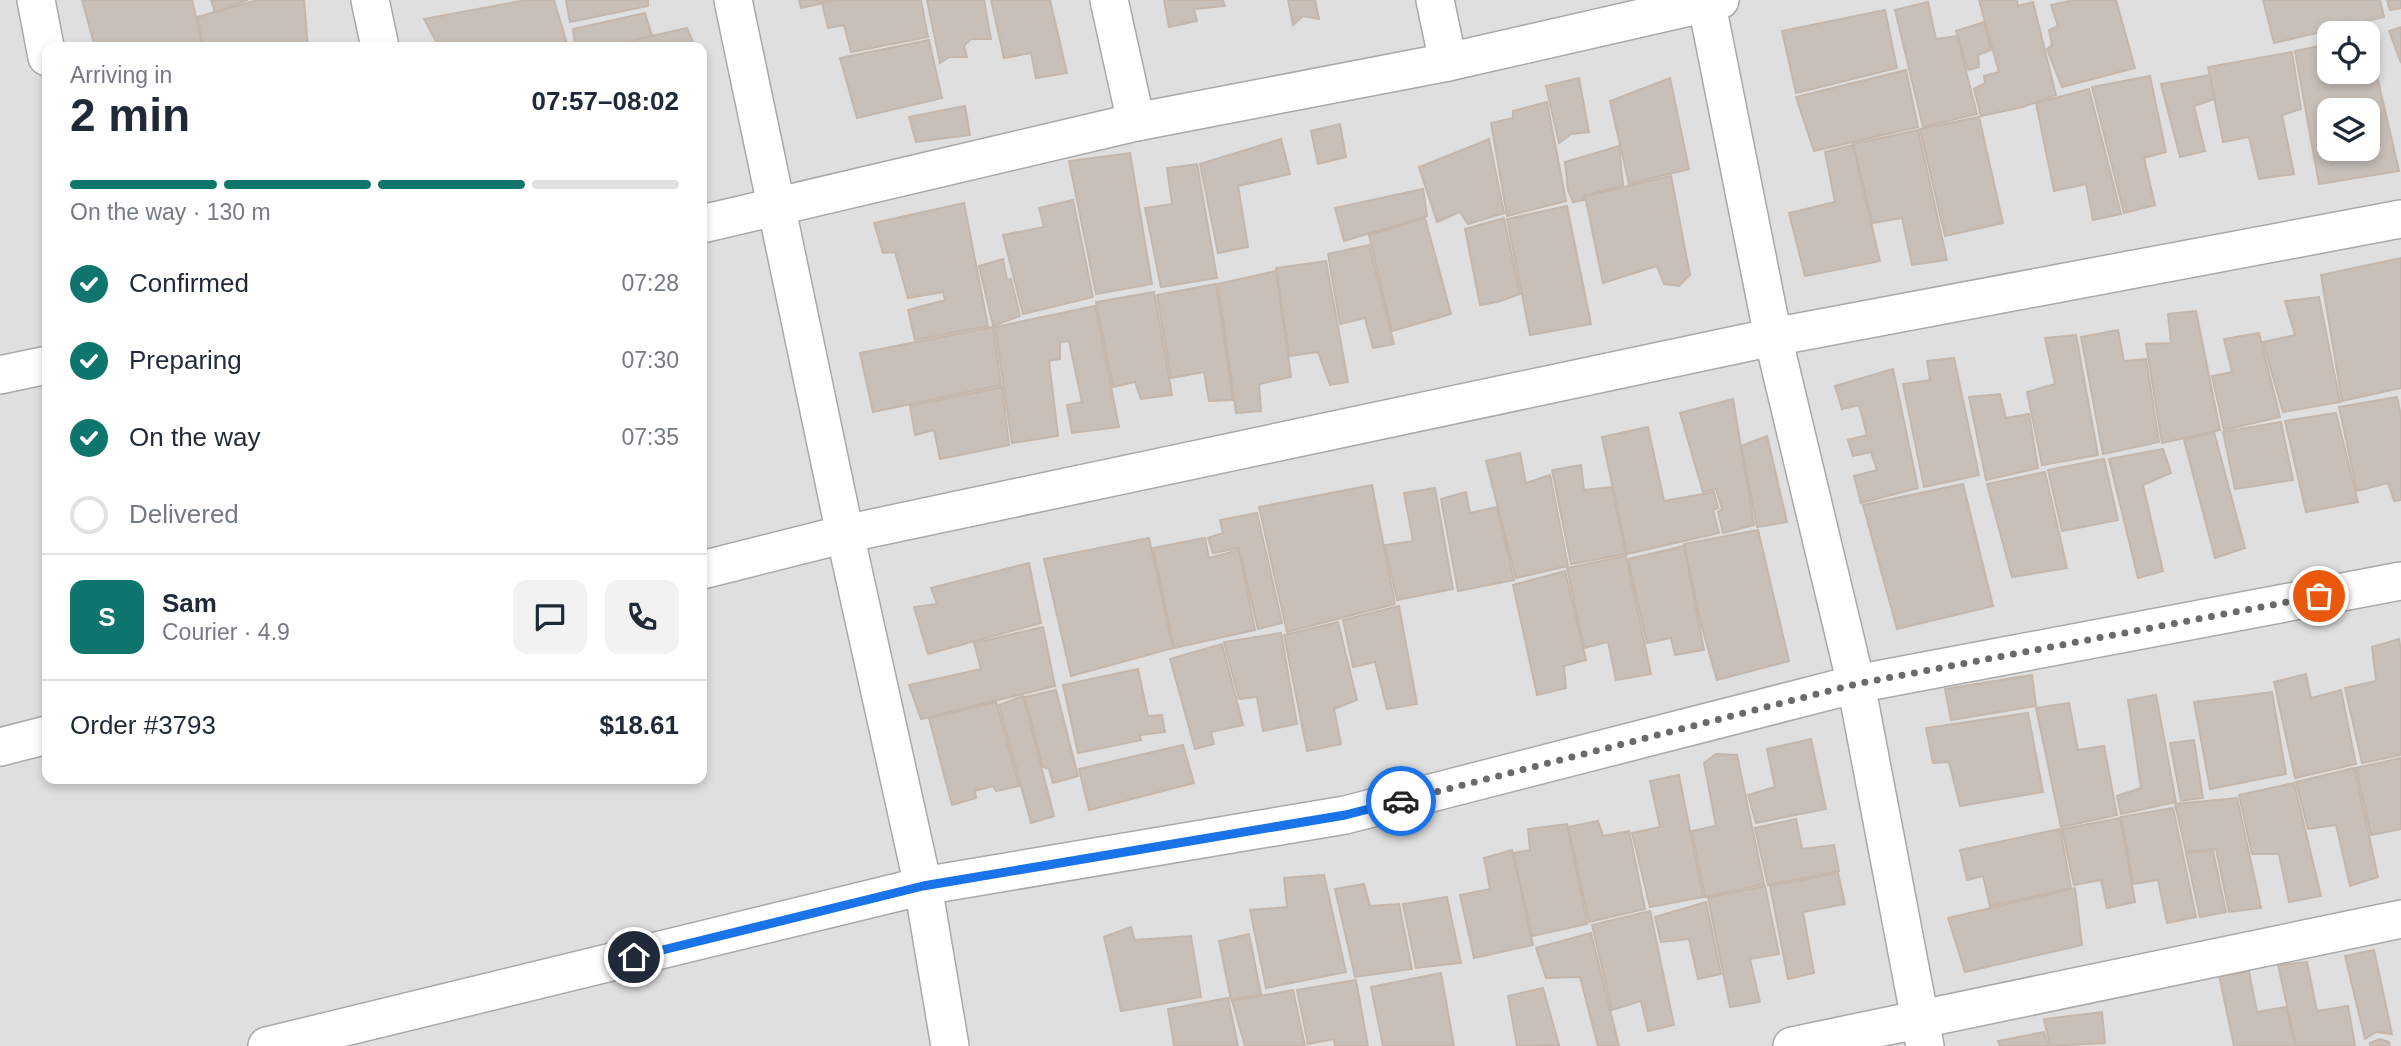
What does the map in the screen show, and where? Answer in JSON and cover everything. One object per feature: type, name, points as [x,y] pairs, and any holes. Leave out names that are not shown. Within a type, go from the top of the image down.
[{"type":"street","points":[[36,0],[44,42]]},
{"type":"street","points":[[370,0],[379,42]]},
{"type":"street","points":[[733,0],[845,534],[923,886],[950,1046]]},
{"type":"street","points":[[1110,0],[1136,122]]},
{"type":"street","points":[[1435,0],[1448,62]]},
{"type":"street","points":[[707,223],[1136,122],[1448,62],[1711,1],[1773,337],[1856,684],[1923,1033]]},
{"type":"street","points":[[707,569],[845,534],[1773,337],[2401,219]]},
{"type":"street","points":[[0,375],[42,366]]},
{"type":"street","points":[[267,1046],[923,886],[1345,815],[1856,684],[2401,581]]},
{"type":"street","points":[[0,747],[42,736]]},
{"type":"street","points":[[1792,1046],[1923,1033],[2401,919]]},
{"type":"shaded area","points":[[0,0],[2401,0],[2401,1046],[0,1046]]},
{"type":"building","points":[[82,0],[192,0],[202,42],[94,42]]},
{"type":"building","points":[[211,0],[248,0],[215,12]]},
{"type":"building","points":[[258,0],[304,0],[308,42],[202,42],[197,17]]},
{"type":"building","points":[[526,0],[554,0],[567,42],[436,42],[424,19]]},
{"type":"building","points":[[566,0],[648,0],[648,6],[570,22]]},
{"type":"building","points":[[799,0],[837,0],[801,8]]},
{"type":"building","points":[[837,0],[921,0],[928,37],[851,52],[844,25],[828,28],[822,3]]},
{"type":"building","points":[[927,0],[984,0],[991,39],[971,39],[964,46],[967,57],[949,57],[940,63]]},
{"type":"building","points":[[991,0],[1050,0],[1067,73],[1036,78],[1031,53],[1004,58]]},
{"type":"building","points":[[1164,0],[1223,0],[1225,6],[1194,9],[1197,21],[1169,27]]},
{"type":"building","points":[[1288,0],[1315,0],[1319,19],[1303,16],[1293,25]]},
{"type":"building","points":[[1979,0],[2017,0],[2018,6],[2033,2],[2056,95],[2023,107],[1981,116],[1974,89],[1985,83],[1984,76],[1999,72]]},
{"type":"building","points":[[2074,0],[2116,0],[2135,68],[2062,87],[2047,49],[2052,45],[2049,30],[2058,26],[2051,5]]},
{"type":"building","points":[[2263,0],[2380,0],[2384,17],[2367,21],[2317,21],[2317,33],[2274,43]]},
{"type":"building","points":[[2387,0],[2401,0],[2401,8],[2390,10]]},
{"type":"building","points":[[1928,2],[1936,39],[1957,36],[1977,114],[1923,127],[1895,10]]},
{"type":"building","points":[[1885,10],[1897,68],[1796,93],[1782,31]]},
{"type":"building","points":[[645,13],[652,36],[626,42],[574,42],[573,29]]},
{"type":"building","points":[[1984,22],[1991,50],[1978,55],[1979,67],[1968,70],[1956,31]]},
{"type":"building","points":[[2401,27],[2401,63],[2389,31]]},
{"type":"building","points":[[687,28],[693,42],[626,42]]},
{"type":"building","points":[[929,40],[942,98],[857,118],[840,58]]},
{"type":"building","points":[[2317,46],[2317,84],[2379,84],[2399,171],[2319,184],[2295,51]]},
{"type":"building","points":[[2292,52],[2301,109],[2282,115],[2294,174],[2259,179],[2249,137],[2223,142],[2208,67]]},
{"type":"building","points":[[1906,70],[1918,127],[1814,151],[1796,97]]},
{"type":"building","points":[[2210,75],[2214,99],[2194,106],[2205,151],[2180,157],[2161,84]]},
{"type":"building","points":[[2150,76],[2166,152],[2144,158],[2155,205],[2124,213],[2092,87]]},
{"type":"building","points":[[1579,78],[1589,132],[1571,134],[1559,143],[1546,86]]},
{"type":"building","points":[[1670,78],[1689,169],[1629,184],[1610,101]]},
{"type":"building","points":[[2089,89],[2121,214],[2093,220],[2086,184],[2054,191],[2036,103]]},
{"type":"building","points":[[1547,102],[1566,201],[1507,216],[1491,123],[1513,118],[1513,111]]},
{"type":"building","points":[[965,106],[970,135],[916,142],[909,117]]},
{"type":"building","points":[[1979,117],[2003,223],[1945,236],[1920,129]]},
{"type":"building","points":[[1340,124],[1346,157],[1318,164],[1311,131]]},
{"type":"building","points":[[1918,130],[1947,260],[1912,265],[1902,218],[1872,223],[1853,144]]},
{"type":"building","points":[[1281,139],[1290,174],[1238,186],[1248,247],[1218,253],[1200,164]]},
{"type":"building","points":[[1489,139],[1504,213],[1468,224],[1460,212],[1437,222],[1419,167]]},
{"type":"building","points":[[1853,145],[1880,261],[1805,276],[1789,213],[1835,202],[1825,152]]},
{"type":"building","points":[[1619,146],[1623,185],[1584,196],[1584,200],[1573,202],[1568,190],[1565,162]]},
{"type":"building","points":[[1130,153],[1152,284],[1096,294],[1069,161]]},
{"type":"building","points":[[1197,164],[1217,278],[1161,287],[1145,208],[1172,204],[1167,168]]},
{"type":"building","points":[[1671,176],[1690,275],[1679,286],[1664,284],[1657,266],[1603,283],[1585,196]]},
{"type":"building","points":[[1423,189],[1427,216],[1344,241],[1335,208]]},
{"type":"building","points":[[1073,200],[1093,297],[1023,314],[1003,235],[1044,227],[1039,208]]},
{"type":"building","points":[[964,203],[988,326],[915,340],[908,310],[945,300],[943,292],[908,298],[895,252],[883,253],[874,223]]},
{"type":"building","points":[[1567,206],[1591,324],[1530,335],[1507,219]]},
{"type":"building","points":[[1425,218],[1451,314],[1392,331],[1369,235]]},
{"type":"building","points":[[1504,218],[1520,294],[1480,305],[1465,229]]},
{"type":"building","points":[[1369,245],[1394,344],[1373,348],[1365,318],[1340,324],[1328,254]]},
{"type":"building","points":[[2401,258],[2401,388],[2342,401],[2321,275]]},
{"type":"building","points":[[1003,259],[1007,280],[1011,279],[1020,316],[993,326],[979,266]]},
{"type":"building","points":[[1326,261],[1348,382],[1330,385],[1318,352],[1289,356],[1276,268]]},
{"type":"building","points":[[1276,271],[1291,377],[1259,384],[1261,411],[1236,413],[1218,284]]},
{"type":"building","points":[[1216,284],[1233,400],[1209,401],[1204,372],[1171,378],[1157,295]]},
{"type":"building","points":[[1154,292],[1172,395],[1141,399],[1135,382],[1113,387],[1096,302]]},
{"type":"building","points":[[2319,297],[2340,402],[2283,412],[2263,342],[2295,335],[2285,301]]},
{"type":"building","points":[[1095,306],[1119,427],[1072,433],[1067,405],[1082,402],[1069,341],[1060,342],[1060,359],[1049,361],[1058,436],[1012,443],[995,327]]},
{"type":"building","points":[[2196,311],[2220,430],[2162,443],[2146,344],[2171,343],[2168,314]]},
{"type":"building","points":[[993,327],[1001,385],[873,412],[860,353]]},
{"type":"building","points":[[2118,330],[2124,361],[2146,359],[2159,442],[2103,454],[2081,337]]},
{"type":"building","points":[[2259,333],[2280,417],[2224,430],[2212,376],[2232,372],[2224,339]]},
{"type":"building","points":[[2076,335],[2098,455],[2042,465],[2027,392],[2055,384],[2045,338]]},
{"type":"building","points":[[1954,358],[1979,475],[1924,487],[1903,384],[1930,380],[1927,361]]},
{"type":"building","points":[[1893,369],[1918,488],[1861,503],[1854,476],[1877,470],[1871,452],[1853,456],[1848,440],[1867,435],[1859,405],[1842,409],[1835,386]]},
{"type":"building","points":[[1002,387],[1009,445],[940,459],[934,430],[915,435],[910,406]]},
{"type":"building","points":[[2000,394],[2006,418],[2029,414],[2038,468],[1986,480],[1969,397]]},
{"type":"building","points":[[2397,397],[2401,416],[2401,500],[2394,501],[2388,483],[2357,491],[2339,407]]},
{"type":"building","points":[[1733,399],[1754,525],[1723,533],[1718,512],[1722,509],[1716,489],[1703,492],[1680,413]]},
{"type":"building","points":[[2336,413],[2358,502],[2306,512],[2285,421]]},
{"type":"building","points":[[2281,422],[2293,480],[2235,489],[2223,432]]},
{"type":"building","points":[[1648,427],[1664,501],[1714,492],[1718,508],[1713,510],[1719,533],[1627,554],[1602,437]]},
{"type":"building","points":[[2214,432],[2245,548],[2215,558],[2184,440]]},
{"type":"building","points":[[1767,436],[1787,522],[1757,527],[1741,446]]},
{"type":"building","points":[[2163,449],[2171,473],[2143,485],[2163,571],[2138,578],[2109,459]]},
{"type":"building","points":[[1520,453],[1526,483],[1550,475],[1568,566],[1516,578],[1486,461]]},
{"type":"building","points":[[2104,459],[2118,520],[2062,531],[2048,470]]},
{"type":"building","points":[[1581,465],[1584,490],[1612,487],[1626,554],[1571,564],[1552,470]]},
{"type":"building","points":[[2045,472],[2067,568],[2012,577],[1987,484]]},
{"type":"building","points":[[1963,484],[1993,606],[1897,629],[1863,505]]},
{"type":"building","points":[[1372,485],[1395,604],[1287,632],[1259,507]]},
{"type":"building","points":[[1435,488],[1453,589],[1397,600],[1385,545],[1413,541],[1404,493]]},
{"type":"building","points":[[1466,492],[1470,513],[1497,507],[1514,580],[1458,591],[1441,499]]},
{"type":"building","points":[[1257,513],[1282,623],[1258,629],[1239,548],[1213,553],[1208,538],[1223,533],[1220,520]]},
{"type":"building","points":[[1758,530],[1789,661],[1717,680],[1701,624],[1684,544]]},
{"type":"building","points":[[1149,538],[1173,648],[1071,676],[1044,559]]},
{"type":"building","points":[[1205,538],[1209,558],[1239,550],[1255,630],[1174,648],[1153,548]]},
{"type":"building","points":[[1684,546],[1704,650],[1675,655],[1671,638],[1647,643],[1628,559]]},
{"type":"building","points":[[1626,556],[1651,674],[1616,680],[1608,642],[1584,648],[1567,568]]},
{"type":"building","points":[[1029,563],[1041,623],[928,654],[914,607],[937,604],[931,588]]},
{"type":"building","points":[[1565,571],[1586,660],[1564,666],[1566,688],[1537,695],[1513,585]]},
{"type":"building","points":[[1399,606],[1417,704],[1387,709],[1375,662],[1353,667],[1343,620]]},
{"type":"building","points":[[1338,622],[1357,700],[1334,709],[1341,744],[1307,751],[1284,635]]},
{"type":"building","points":[[1043,627],[1055,686],[921,719],[909,685],[981,669],[974,643]]},
{"type":"building","points":[[1281,633],[1297,724],[1263,731],[1257,697],[1239,699],[1224,642]]},
{"type":"building","points":[[2399,639],[2401,755],[2362,763],[2345,688],[2376,681],[2372,647]]},
{"type":"building","points":[[1222,644],[1243,725],[1211,732],[1214,744],[1195,749],[1170,659]]},
{"type":"building","points":[[1138,669],[1148,716],[1162,715],[1165,732],[1140,735],[1141,740],[1078,753],[1063,685]]},
{"type":"building","points":[[2306,674],[2311,698],[2341,690],[2356,764],[2295,778],[2274,682]]},
{"type":"building","points":[[2032,675],[2036,706],[1951,720],[1945,689]]},
{"type":"building","points":[[1056,690],[1078,776],[1053,783],[1049,769],[1043,767],[1025,697]]},
{"type":"building","points":[[2272,692],[2286,774],[2210,789],[2194,702]]},
{"type":"building","points":[[2156,695],[2176,802],[2121,814],[2117,796],[2141,788],[2128,700]]},
{"type":"building","points":[[1023,696],[1054,816],[1031,823],[999,705]]},
{"type":"building","points":[[996,702],[1019,786],[996,791],[993,786],[975,791],[976,798],[952,805],[929,718]]},
{"type":"building","points":[[2069,703],[2078,750],[2104,746],[2117,815],[2061,827],[2036,708]]},
{"type":"building","points":[[2028,713],[2043,792],[1960,806],[1949,762],[1933,763],[1926,728]]},
{"type":"building","points":[[1811,739],[1826,809],[1756,823],[1748,795],[1775,787],[1767,749]]},
{"type":"building","points":[[2194,740],[2203,798],[2181,801],[2170,743]]},
{"type":"building","points":[[1183,745],[1194,783],[1089,810],[1079,769]]},
{"type":"building","points":[[1716,754],[1737,755],[1764,884],[1705,897],[1692,831],[1716,826],[1704,763]]},
{"type":"building","points":[[2401,758],[2401,829],[2371,835],[2356,768]]},
{"type":"building","points":[[2354,768],[2378,877],[2350,886],[2336,825],[2308,829],[2296,782]]},
{"type":"building","points":[[1679,775],[1703,897],[1650,907],[1632,833],[1660,827],[1650,781]]},
{"type":"building","points":[[2294,783],[2321,896],[2289,902],[2279,854],[2252,854],[2239,795]]},
{"type":"building","points":[[2237,798],[2261,908],[2229,912],[2216,849],[2186,852],[2175,804]]},
{"type":"building","points":[[2173,808],[2196,917],[2167,923],[2158,880],[2133,884],[2121,817]]},
{"type":"building","points":[[2120,818],[2135,902],[2107,908],[2101,880],[2074,885],[2062,829]]},
{"type":"building","points":[[1796,819],[1802,849],[1834,845],[1839,871],[1768,885],[1755,828]]},
{"type":"building","points":[[1598,821],[1603,836],[1629,831],[1645,909],[1589,922],[1568,827]]},
{"type":"building","points":[[1567,824],[1587,924],[1532,936],[1513,853],[1530,850],[1528,829]]},
{"type":"building","points":[[2060,829],[2071,888],[1990,906],[1983,876],[1967,880],[1960,850]]},
{"type":"building","points":[[1512,850],[1533,945],[1474,958],[1460,895],[1490,889],[1484,858]]},
{"type":"building","points":[[2213,851],[2226,912],[2200,917],[2186,853]]},
{"type":"building","points":[[1838,873],[1845,904],[1803,912],[1814,973],[1788,979],[1770,886]]},
{"type":"building","points":[[1324,875],[1346,972],[1266,988],[1250,910],[1287,907],[1284,878]]},
{"type":"building","points":[[1364,884],[1370,906],[1399,904],[1412,969],[1355,977],[1335,889]]},
{"type":"building","points":[[1765,886],[1779,954],[1750,959],[1760,1002],[1730,1007],[1708,898]]},
{"type":"building","points":[[2075,888],[2082,945],[1965,972],[1948,918]]},
{"type":"building","points":[[1447,897],[1461,963],[1416,968],[1403,904]]},
{"type":"building","points":[[1706,902],[1721,974],[1698,979],[1689,939],[1661,942],[1655,917]]},
{"type":"building","points":[[1650,911],[1674,1025],[1648,1031],[1641,1001],[1612,1010],[1592,925]]},
{"type":"building","points":[[1131,927],[1135,940],[1191,936],[1201,997],[1121,1011],[1104,937]]},
{"type":"building","points":[[1591,933],[1619,1046],[1598,1046],[1580,977],[1546,978],[1536,948]]},
{"type":"building","points":[[1249,934],[1261,994],[1231,1000],[1219,941]]},
{"type":"building","points":[[2374,950],[2392,1034],[2376,1032],[2365,1039],[2345,956]]},
{"type":"building","points":[[2307,962],[2317,1011],[2348,1006],[2355,1046],[2296,1046],[2278,965]]},
{"type":"building","points":[[2249,972],[2257,1012],[2286,1007],[2295,1046],[2234,1046],[2219,975]]},
{"type":"building","points":[[1441,973],[1454,1046],[1383,1046],[1371,987]]},
{"type":"building","points":[[1356,980],[1368,1046],[1335,1046],[1334,1039],[1308,1044],[1297,990]]},
{"type":"building","points":[[1543,988],[1559,1045],[1517,1046],[1508,996]]},
{"type":"building","points":[[1293,990],[1305,1046],[1245,1046],[1232,1001]]},
{"type":"building","points":[[1228,998],[1238,1046],[1174,1046],[1168,1009]]},
{"type":"building","points":[[2102,1012],[2105,1043],[2050,1046],[2044,1019]]},
{"type":"building","points":[[2044,1032],[2048,1046],[2000,1046],[1998,1041]]},
{"type":"building","points":[[2380,1039],[2389,1042],[2390,1046],[2370,1046],[2370,1043]]},
{"type":"way so far","points":[[1401,801],[1856,684],[2319,596]]},
{"type":"route","points":[[634,957],[923,886],[1345,815],[1401,801]]}]
